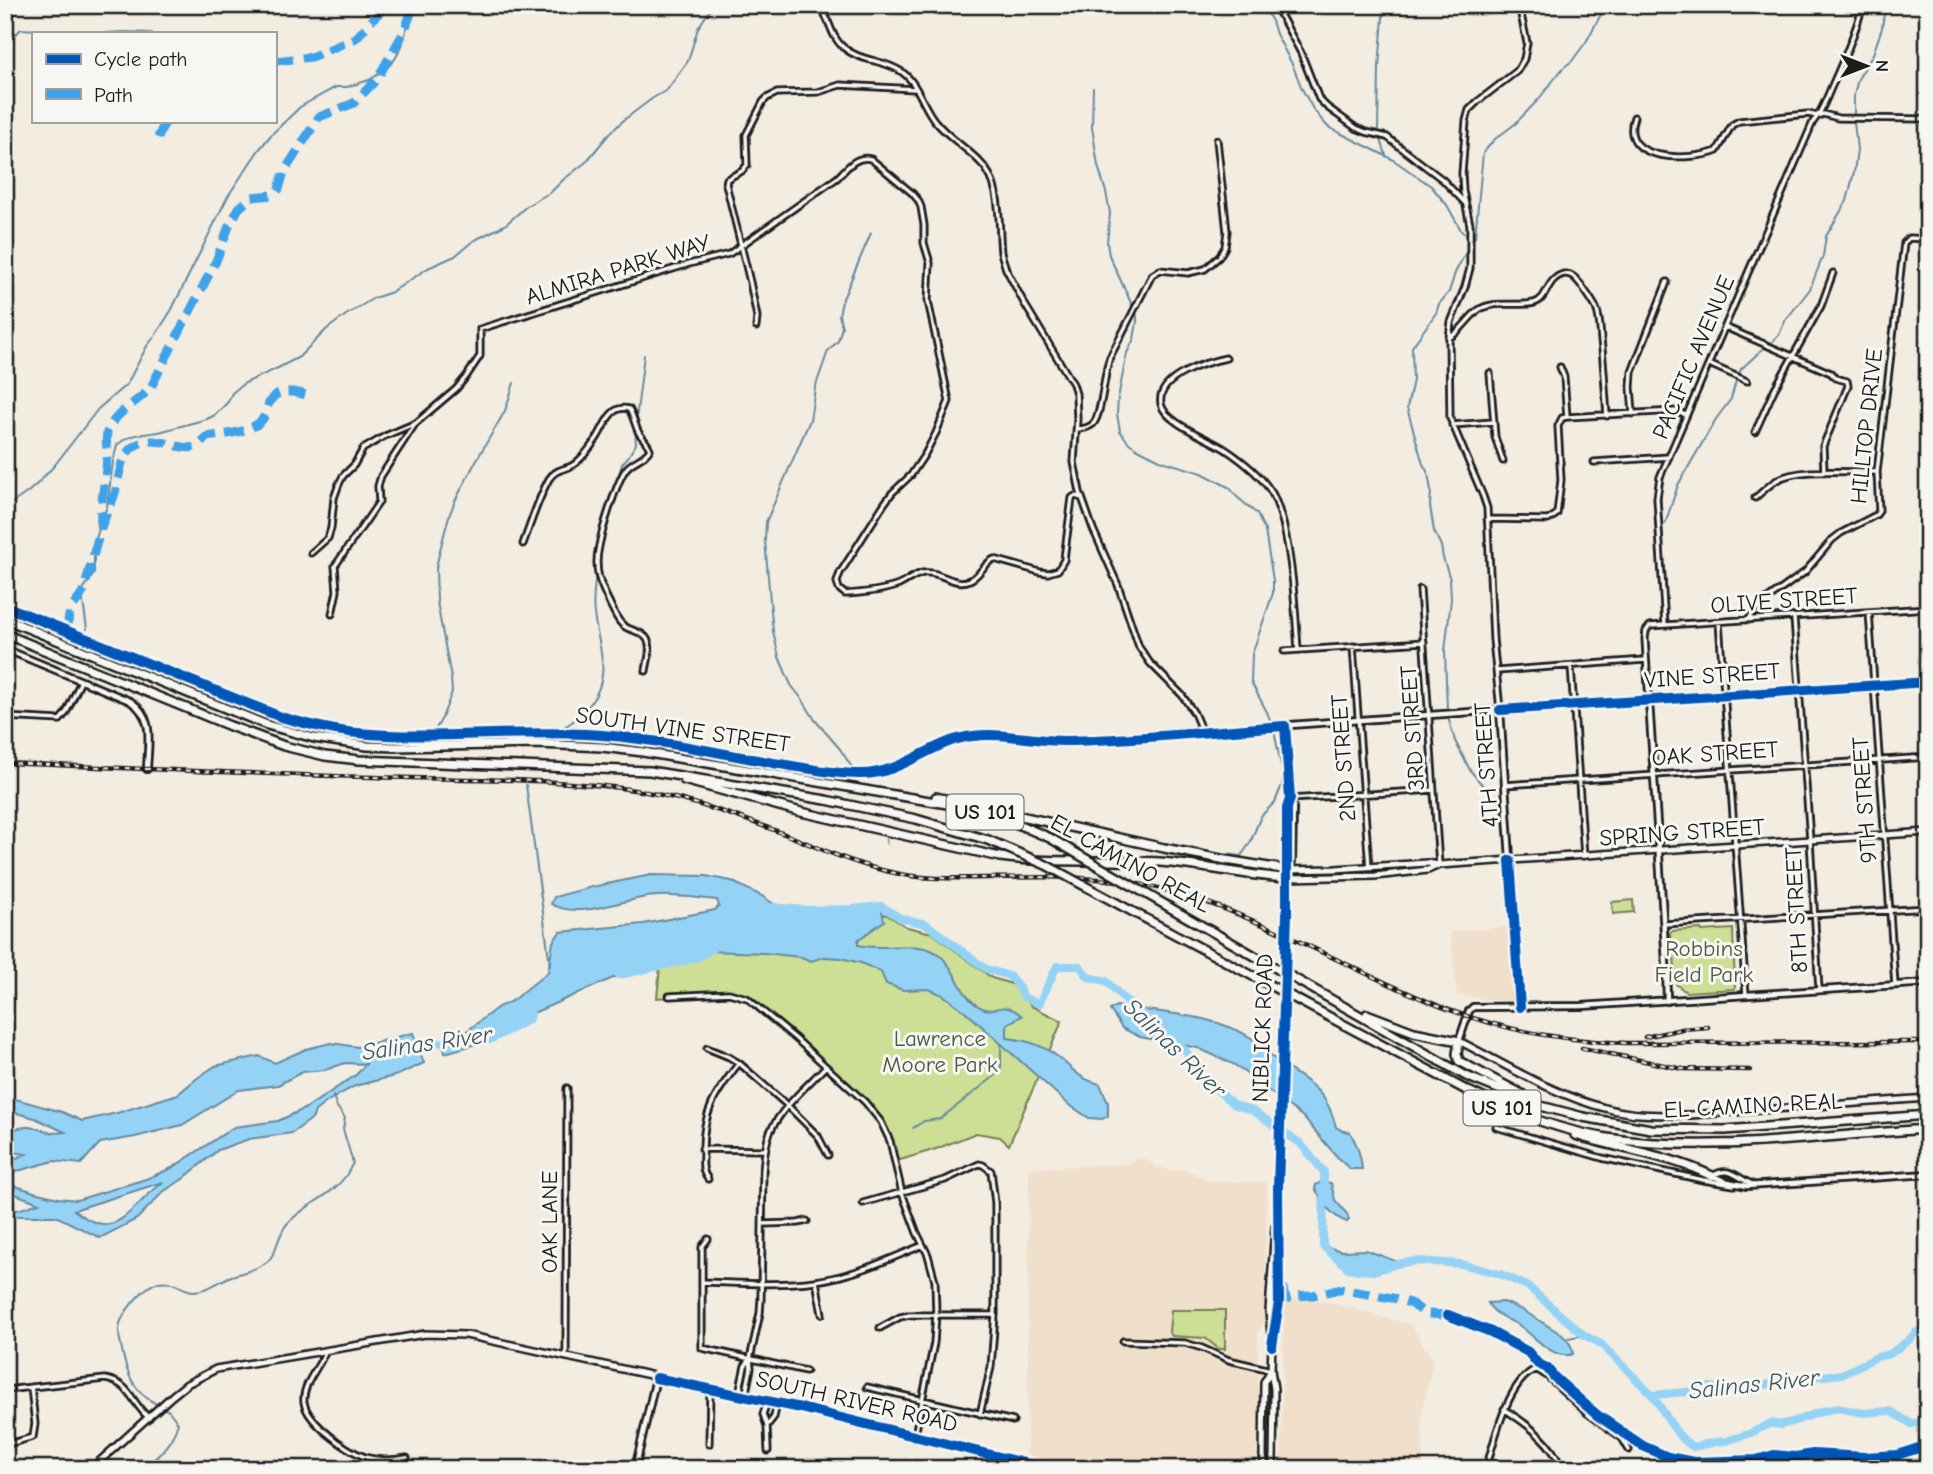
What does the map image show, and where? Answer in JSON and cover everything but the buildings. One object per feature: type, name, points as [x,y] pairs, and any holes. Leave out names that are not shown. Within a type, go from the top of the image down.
[{"type":"highway","name":"EL CAMINO REAL","points":[[5,618],[258,722],[314,738],[396,747],[539,744],[601,747],[916,797],[993,815],[1050,838],[1466,1076],[1537,1105],[1583,1118],[1628,1126],[1725,1130],[1928,1115]]},
{"type":"highway","name":"EL CAMINO REAL","points":[[5,634],[241,730],[284,746],[325,756],[359,760],[649,771],[826,800],[916,819],[988,840],[1046,865],[1466,1090],[1512,1112],[1552,1125],[1606,1138],[1669,1144],[1731,1143],[1928,1129]]},
{"type":"highway","points":[[649,771],[813,814],[1000,858],[1129,860],[1288,874]]},
{"type":"highway","points":[[916,797],[954,800],[1288,874]]},
{"type":"highway","points":[[1300,982],[1390,1024],[1459,1041],[1459,1061],[1524,1095],[1537,1105]]},
{"type":"highway","points":[[1552,1125],[1606,1145],[1680,1162],[1712,1176]]},
{"type":"main road","name":"SPRING STREET","points":[[1288,874],[1928,832]]},
{"type":"main road","name":"SPRING STREET","points":[[1288,874],[1368,876],[1428,870],[1439,865]]},
{"type":"main road","name":"NIBLICK ROAD","points":[[1268,1469],[1273,1463],[1274,1389],[1269,1311],[1278,1188],[1288,874]]},
{"type":"main road","points":[[1459,1041],[1559,1091],[1605,1108],[1633,1113],[1691,1115],[1928,1098]]},
{"type":"main road","name":"SOUTH RIVER ROAD","points":[[91,1469],[187,1384],[216,1369],[425,1335],[451,1334],[466,1335],[915,1435],[1023,1466],[1048,1469]]},
{"type":"main road","name":"NIBLICK ROAD","points":[[1268,1469],[1263,1442],[1264,1382],[1271,1370]]},
{"type":"main road","points":[[1908,1469],[1928,1462]]},
{"type":"main road","points":[[1322,1469],[1361,1466],[1381,1469]]},
{"type":"main road","points":[[1786,1469],[1836,1469]]},
{"type":"street","points":[[820,5],[842,47],[860,57],[900,70],[906,75],[934,120],[945,133],[979,160],[993,179],[1003,262],[1024,303],[1073,384],[1076,394],[1074,462],[1082,498],[1093,529],[1118,584],[1140,650],[1182,695],[1202,732]]},
{"type":"street","points":[[1275,5],[1301,53],[1320,99],[1327,107],[1348,123],[1393,142],[1433,172],[1466,205]]},
{"type":"street","name":"4TH STREET","points":[[1519,5],[1527,43],[1524,60],[1517,71],[1469,110],[1466,121],[1462,173],[1470,237],[1469,273],[1451,322],[1449,338],[1452,425],[1483,496],[1487,519],[1493,639],[1520,1007]]},
{"type":"street","name":"PACIFIC AVENUE","points":[[1665,625],[1657,498],[1660,477],[1855,31],[1863,5]]},
{"type":"street","points":[[756,327],[754,305],[726,184],[727,179],[747,165],[746,135],[767,97],[777,93],[818,92],[840,85],[915,89]]},
{"type":"street","points":[[1634,117],[1632,133],[1639,146],[1655,154],[1677,157],[1717,151],[1732,125],[1739,121],[1808,114],[1838,118],[1928,119]]},
{"type":"street","points":[[1077,429],[1091,426],[1097,417],[1105,369],[1152,275],[1160,270],[1188,273],[1205,269],[1219,257],[1224,247],[1227,232],[1217,140]]},
{"type":"street","name":"ALMIRA PARK WAY","points":[[416,423],[456,389],[477,363],[481,352],[480,329],[729,254],[837,178],[850,164],[865,157],[912,193],[921,207],[924,243],[929,256],[928,301],[949,401],[925,454],[911,475],[892,493],[840,573],[839,589],[845,594],[887,589],[924,573],[936,574],[954,581],[967,581],[994,559],[1040,572],[1055,572],[1064,560],[1072,498],[1082,498]]},
{"type":"street","name":"HILLTOP DRIVE","points":[[1749,620],[1754,609],[1805,572],[1832,540],[1876,515],[1880,509],[1877,472],[1904,243],[1909,238],[1928,239]]},
{"type":"street","points":[[1755,432],[1774,390],[1821,306],[1833,273]]},
{"type":"street","points":[[1449,338],[1457,334],[1473,315],[1483,308],[1539,301],[1552,281],[1566,274],[1572,275],[1591,300],[1598,317],[1606,416]]},
{"type":"street","points":[[1633,414],[1632,372],[1667,282]]},
{"type":"street","points":[[1725,327],[1831,373],[1835,378],[1847,381],[1848,386],[1824,446],[1824,472]]},
{"type":"street","points":[[1226,358],[1195,367],[1179,376],[1163,393],[1162,407],[1169,417],[1226,450],[1258,475],[1274,496],[1290,556],[1298,650]]},
{"type":"street","points":[[1709,364],[1747,381]]},
{"type":"street","points":[[1560,368],[1564,377],[1567,417]]},
{"type":"street","points":[[1490,373],[1496,445],[1503,461]]},
{"type":"street","points":[[523,544],[553,474],[577,462],[599,435],[611,414],[617,409],[626,408],[634,417],[636,426],[650,449],[645,457],[632,462],[621,477],[599,543],[596,566],[601,587],[617,618],[624,626],[643,635],[649,642],[646,671]]},
{"type":"street","points":[[1487,519],[1548,520],[1557,514],[1561,480],[1558,426],[1562,418],[1676,411],[1687,415]]},
{"type":"street","points":[[1452,425],[1493,422]]},
{"type":"street","points":[[311,553],[328,538],[334,498],[339,484],[363,449],[416,423]]},
{"type":"street","points":[[332,614],[337,591],[335,566],[379,502],[378,486],[381,476],[416,423]]},
{"type":"street","points":[[1594,462],[1669,457]]},
{"type":"street","points":[[1755,498],[1781,478],[1811,472],[1877,472]]},
{"type":"street","name":"3RD STREET","points":[[1420,589],[1439,865]]},
{"type":"street","name":"SOUTH VINE STREET","points":[[5,606],[281,717],[357,733],[587,734],[644,740],[828,772],[862,775],[901,766],[953,740],[975,735],[1067,741],[1285,726]]},
{"type":"street","name":"OLIVE STREET","points":[[1646,660],[1646,631],[1650,626],[1928,608]]},
{"type":"street","name":"9TH STREET","points":[[1869,612],[1895,985]]},
{"type":"street","name":"8TH STREET","points":[[1794,618],[1819,990]]},
{"type":"street","points":[[1719,622],[1746,995]]},
{"type":"street","points":[[1284,652],[1423,642]]},
{"type":"street","name":"2ND STREET","points":[[1353,646],[1369,867]]},
{"type":"street","points":[[5,649],[130,701],[144,712],[148,724],[147,769]]},
{"type":"street","points":[[1497,671],[1646,660],[1667,1001]]},
{"type":"street","points":[[1571,666],[1584,856]]},
{"type":"street","points":[[5,718],[60,720],[81,681]]},
{"type":"street","name":"VINE STREET","points":[[1285,726],[1928,682]]},
{"type":"street","points":[[1285,726],[1290,799],[1287,808],[1288,874]]},
{"type":"street","name":"OAK STREET","points":[[1505,785],[1928,757]]},
{"type":"street","points":[[1290,799],[1434,790]]},
{"type":"street","points":[[1664,924],[1928,908]]},
{"type":"street","points":[[1459,1041],[1470,1008],[1480,1006],[1582,1006],[1928,983]]},
{"type":"street","points":[[669,996],[729,993],[747,998],[865,1102],[881,1122],[890,1141],[902,1193],[934,1274],[936,1314],[933,1352],[915,1435]]},
{"type":"street","points":[[707,1048],[738,1063],[788,1106],[818,1136],[828,1155]]},
{"type":"street","points":[[708,1179],[703,1173],[702,1149],[707,1111],[717,1091],[738,1063]]},
{"type":"street","points":[[742,1396],[751,1368],[750,1359],[760,1313],[765,1150],[770,1132],[788,1106],[825,1066]]},
{"type":"street","name":"OAK LANE","points":[[566,1357],[567,1088]]},
{"type":"street","points":[[1496,1127],[1602,1158],[1736,1185],[1758,1186],[1928,1174]]},
{"type":"street","points":[[702,1149],[765,1150]]},
{"type":"street","points":[[863,1203],[945,1180],[979,1164],[988,1167],[993,1175],[995,1315],[991,1367],[980,1414]]},
{"type":"street","points":[[1703,1180],[1723,1171],[1732,1172],[1745,1182],[1758,1186]]},
{"type":"street","points":[[1712,1176],[1736,1185]]},
{"type":"street","points":[[762,1224],[798,1223],[807,1220]]},
{"type":"street","points":[[708,1240],[702,1247],[702,1348],[806,1371]]},
{"type":"street","points":[[702,1282],[816,1281],[875,1265],[923,1245]]},
{"type":"street","points":[[816,1281],[822,1314]]},
{"type":"street","points":[[880,1328],[900,1317],[936,1314],[995,1315]]},
{"type":"street","points":[[1123,1341],[1185,1343],[1229,1360],[1271,1370]]},
{"type":"street","points":[[325,1352],[306,1388],[304,1404],[310,1417],[322,1429],[360,1455],[377,1460],[408,1458]]},
{"type":"street","points":[[1486,1469],[1504,1409],[1527,1373],[1536,1369],[1586,1412],[1622,1438],[1629,1450]]},
{"type":"street","points":[[635,1469],[656,1378]]},
{"type":"street","points":[[5,1390],[113,1381],[126,1387],[149,1418]]},
{"type":"street","points":[[5,1443],[33,1437],[31,1387]]},
{"type":"street","points":[[867,1387],[1013,1421]]},
{"type":"street","points":[[709,1444],[710,1390]]},
{"type":"street","points":[[767,1402],[763,1414],[768,1426],[768,1451]]},
{"type":"street","points":[[768,1426],[777,1404]]},
{"type":"street","points":[[1504,1409],[1541,1437],[1557,1458]]},
{"type":"shaded area","points":[[1507,927],[1511,931],[1518,999],[1514,1003],[1457,995],[1450,932]]},
{"type":"shaded area","points":[[1137,1159],[1146,1159],[1158,1168],[1170,1171],[1185,1169],[1209,1181],[1267,1182],[1264,1324],[1258,1332],[1258,1462],[1253,1469],[1079,1469],[1027,1455],[1029,1168],[1129,1164]]},
{"type":"shaded area","points":[[1284,1298],[1328,1302],[1411,1325],[1433,1360],[1422,1412],[1423,1468],[1368,1459],[1281,1464]]},
{"type":"green space","points":[[1633,900],[1634,912],[1613,914],[1612,902]]},
{"type":"green space","name":"Lawrence Moore Park","points":[[777,906],[804,910],[853,909],[887,915],[907,927],[932,933],[992,978],[1015,985],[1031,1006],[1062,1021],[1009,1145],[1000,1137],[976,1133],[894,1162],[890,1141],[875,1113],[747,998],[729,993],[657,998],[660,966],[701,956]]},
{"type":"green space","name":"Robbins Field Park","points":[[1733,929],[1735,989],[1686,992],[1676,984],[1670,933]]},
{"type":"green space","points":[[1171,1310],[1225,1310],[1225,1349],[1219,1349],[1205,1338],[1172,1336],[1169,1332]]},
{"type":"water","points":[[651,875],[706,876],[731,881],[777,906],[804,910],[881,906],[884,921],[858,940],[858,945],[925,948],[941,956],[974,1003],[987,1010],[1009,1008],[1022,1016],[1007,1024],[1007,1038],[1040,1046],[1082,1077],[1100,1084],[1108,1103],[1108,1116],[1102,1119],[1089,1118],[1068,1104],[966,1012],[943,995],[929,989],[903,990],[886,984],[881,972],[841,958],[824,957],[811,961],[801,957],[764,953],[709,951],[688,960],[620,975],[531,1014],[525,1021],[505,1033],[445,1053],[443,1042],[467,1031],[498,1007],[512,1001],[548,972],[553,942],[560,932],[643,924],[715,910],[719,906],[717,900],[664,896],[644,897],[603,907],[576,910],[551,904],[554,897]]},
{"type":"water","points":[[1116,1006],[1204,1019],[1253,1039],[1321,1094],[1336,1127],[1350,1132],[1360,1154],[1362,1169],[1350,1169],[1303,1117],[1235,1065],[1198,1048],[1140,1037],[1122,1028],[1110,1010]]},
{"type":"water","points":[[413,1033],[424,1063],[398,1075],[355,1086],[328,1101],[315,1111],[313,1118],[292,1133],[249,1139],[218,1150],[163,1192],[137,1219],[100,1238],[56,1216],[5,1216],[5,1208],[18,1210],[39,1203],[5,1190],[5,1181],[34,1192],[77,1200],[146,1179],[172,1168],[234,1127],[278,1121],[306,1108],[356,1075],[366,1064],[345,1063],[325,1070],[302,1072],[278,1085],[239,1090],[182,1125],[100,1143],[81,1164],[54,1161],[10,1173],[5,1177],[5,1163],[26,1154],[5,1151],[5,1129],[29,1127],[53,1133],[65,1132],[35,1118],[5,1110],[5,1096],[62,1112],[82,1121],[178,1094],[215,1066],[259,1056],[275,1063],[306,1049],[331,1043],[358,1047]],"holes":[[[163,1182],[132,1211],[115,1222],[98,1223],[74,1210]]]},
{"type":"water","points":[[1321,1182],[1331,1183],[1335,1200],[1347,1214],[1347,1222],[1332,1213],[1321,1199],[1315,1189]]},
{"type":"water","points":[[1323,1246],[1342,1251],[1366,1250],[1401,1263],[1376,1270],[1356,1270],[1343,1264]]},
{"type":"water","points":[[1504,1302],[1561,1334],[1572,1348],[1573,1354],[1552,1351],[1520,1326],[1498,1314],[1488,1303]]},
{"type":"waterway","points":[[5,508],[38,483],[98,409],[127,384],[147,346],[171,311],[228,196],[258,151],[300,107],[336,87],[347,87],[369,80],[384,71],[402,46],[413,5]]},
{"type":"waterway","points":[[87,629],[82,595],[94,574],[94,544],[107,506],[117,445],[136,435],[159,432],[215,415],[228,402],[232,393],[243,384],[299,357],[327,329],[346,315],[374,298],[392,292],[428,268],[455,256],[473,241],[505,225],[528,205],[551,192],[586,162],[625,119],[667,90],[688,61],[698,28],[713,5]]},
{"type":"waterway","points":[[1262,5],[1272,21],[1302,89],[1313,109],[1328,127],[1392,159],[1431,186],[1447,205],[1462,232],[1474,236]]},
{"type":"waterway","points":[[1384,5],[1378,131],[1386,155]]},
{"type":"waterway","points":[[1471,243],[1475,237],[1483,153],[1495,139],[1515,124],[1572,61],[1586,42],[1606,5]]},
{"type":"waterway","points":[[1770,344],[1810,289],[1823,256],[1826,236],[1847,201],[1857,150],[1854,95],[1858,79],[1873,54],[1884,14],[1890,5]]},
{"type":"waterway","points":[[5,46],[21,29],[39,32]]},
{"type":"waterway","points":[[1093,88],[1092,127],[1098,166],[1110,213],[1107,243],[1109,255],[1137,316],[1134,339],[1127,353],[1118,398],[1120,431],[1129,443],[1138,449],[1162,461],[1202,473],[1230,488],[1257,514],[1265,531],[1273,593],[1252,654],[1251,682],[1274,730],[1282,785],[1275,802],[1261,816],[1250,843],[1241,856],[1225,856]]},
{"type":"waterway","points":[[855,772],[791,685],[779,657],[773,631],[765,540],[766,522],[810,420],[815,388],[828,351],[838,341],[842,327],[839,315],[842,301],[871,233]]},
{"type":"waterway","points":[[1447,711],[1445,651],[1451,599],[1450,579],[1434,531],[1428,473],[1407,408],[1413,380],[1412,347],[1449,292],[1468,248]]},
{"type":"waterway","points":[[1665,524],[1678,485],[1716,419],[1731,399],[1741,369],[1765,347]]},
{"type":"waterway","points":[[636,420],[644,355]]},
{"type":"waterway","points":[[433,734],[452,692],[437,602],[436,568],[440,550],[455,501],[505,411],[514,383]]},
{"type":"waterway","points":[[613,494],[622,464],[636,444],[635,429]]},
{"type":"waterway","points":[[597,547],[607,509]]},
{"type":"waterway","points":[[562,728],[587,708],[601,682],[602,660],[593,609],[596,570]]},
{"type":"waterway","points":[[1448,717],[1455,741],[1470,770],[1492,797]]},
{"type":"waterway","points":[[526,785],[550,965]]},
{"type":"waterway","points":[[885,835],[887,844]]},
{"type":"waterway","name":"Salinas River","points":[[773,907],[804,910],[881,906],[900,918],[926,924],[986,969],[1009,976],[1024,997],[1039,1004],[1057,966],[1080,966],[1088,977],[1106,981],[1143,1014]]},
{"type":"waterway","name":"Salinas River","points":[[619,975],[688,960],[713,948]]},
{"type":"waterway","name":"Salinas River","points":[[486,1040],[528,1020],[531,1014]]},
{"type":"waterway","name":"Salinas River","points":[[1171,1038],[1185,1050],[1204,1079],[1233,1104],[1253,1111],[1300,1143],[1324,1172],[1323,1246],[1348,1268],[1374,1271],[1419,1261],[1461,1264],[1500,1274],[1527,1286],[1584,1335],[1601,1344],[1652,1395],[1697,1391],[1709,1387],[1742,1390],[1795,1379],[1842,1374],[1877,1357],[1890,1354],[1916,1332],[1928,1328]]},
{"type":"waterway","name":"Salinas River","points":[[409,1044],[452,1042]]},
{"type":"waterway","points":[[913,1128],[924,1121],[940,1119],[995,1076],[1001,1067],[1001,1044]]},
{"type":"waterway","points":[[158,1405],[137,1389],[124,1359],[119,1329],[128,1308],[153,1284],[169,1282],[199,1291],[268,1261],[287,1224],[339,1184],[353,1163],[343,1129],[345,1118],[333,1096]]},
{"type":"waterway","points":[[1568,1338],[1584,1335]]},
{"type":"waterway","name":"Salinas River","points":[[1652,1395],[1675,1430],[1693,1447],[1726,1441],[1771,1423],[1780,1425],[1837,1408],[1864,1413],[1890,1411],[1912,1424],[1928,1417]]},
{"type":"waterway","points":[[141,1469],[164,1449],[176,1430],[178,1423],[169,1411],[163,1408]]},
{"type":"railway","points":[[5,763],[541,781],[641,791],[718,810],[856,862],[906,875],[941,878],[1050,877],[1154,887],[1192,898],[1266,926],[1447,1009],[1536,1034],[1627,1043],[1928,1042]]},
{"type":"railway","points":[[1645,1037],[1682,1029],[1708,1027]]},
{"type":"railway","points":[[1582,1048],[1683,1069],[1750,1070]]},
{"type":"marked path","points":[[276,61],[311,57],[356,38],[386,5]]},
{"type":"marked path","points":[[101,529],[108,430],[117,417],[151,387],[216,261],[239,208],[252,197],[273,195],[279,189],[284,172],[319,117],[354,103],[377,79],[404,32],[414,5]]},
{"type":"marked path","points":[[158,138],[166,122]]},
{"type":"marked path","points":[[67,631],[70,612],[83,592],[122,463],[133,447],[154,441],[191,448],[199,445],[206,437],[253,427],[264,417],[269,402],[277,394],[293,392],[306,395]]},
{"type":"marked path","points":[[1283,1286],[1287,1299],[1339,1289],[1398,1299],[1412,1304],[1426,1314],[1448,1315]]},
{"type":"cycle path","points":[[5,606],[281,717],[358,733],[415,736],[558,733],[610,736],[859,774],[890,769],[944,744],[973,736],[997,735],[1056,741],[1095,740],[1285,726],[1290,799],[1287,808],[1287,915],[1278,1188],[1279,1302],[1272,1346]]},
{"type":"cycle path","points":[[1500,710],[1928,682]]},
{"type":"cycle path","points":[[1510,860],[1520,1007]]},
{"type":"cycle path","points":[[1448,1315],[1491,1332],[1528,1352],[1538,1364],[1547,1368],[1597,1415],[1643,1446],[1668,1457],[1694,1462],[1756,1460],[1774,1455],[1865,1457],[1897,1455],[1928,1445]]},
{"type":"cycle path","points":[[656,1378],[801,1408],[1048,1469]]}]
